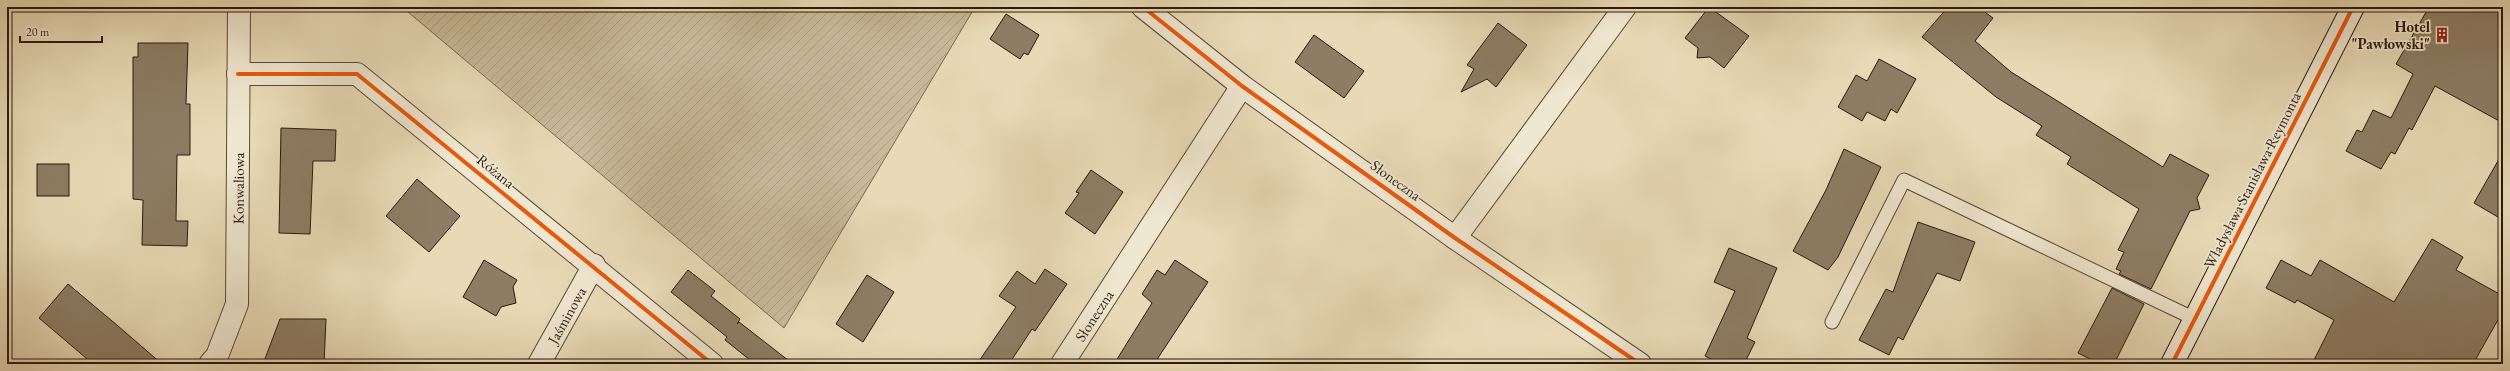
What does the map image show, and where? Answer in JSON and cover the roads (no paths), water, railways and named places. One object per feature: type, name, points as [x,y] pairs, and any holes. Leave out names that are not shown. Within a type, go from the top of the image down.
[{"type":"street","name":"Konwaliowa","points":[[210,364],[217,356],[237,304],[239,7]]},
{"type":"street","points":[[1455,238],[1625,7]]},
{"type":"street","name":"Władysława Stanisława Reymonta","points":[[2172,364],[2353,7]]},
{"type":"street","name":"Słoneczna","points":[[1154,10],[1242,86],[1455,238],[1640,364]]},
{"type":"street","name":"Różana","points":[[238,74],[357,74],[594,265],[712,364]]},
{"type":"street","name":"Słoneczna","points":[[1062,364],[1242,86]]},
{"type":"street","name":"Jaśminowa","points":[[539,364],[594,265]]},
{"type":"lane","points":[[1832,322],[1904,180],[2195,320]]},
{"type":"place","name":"Hotel \"Pawłowski\"","points":[[2442,35]]}]
